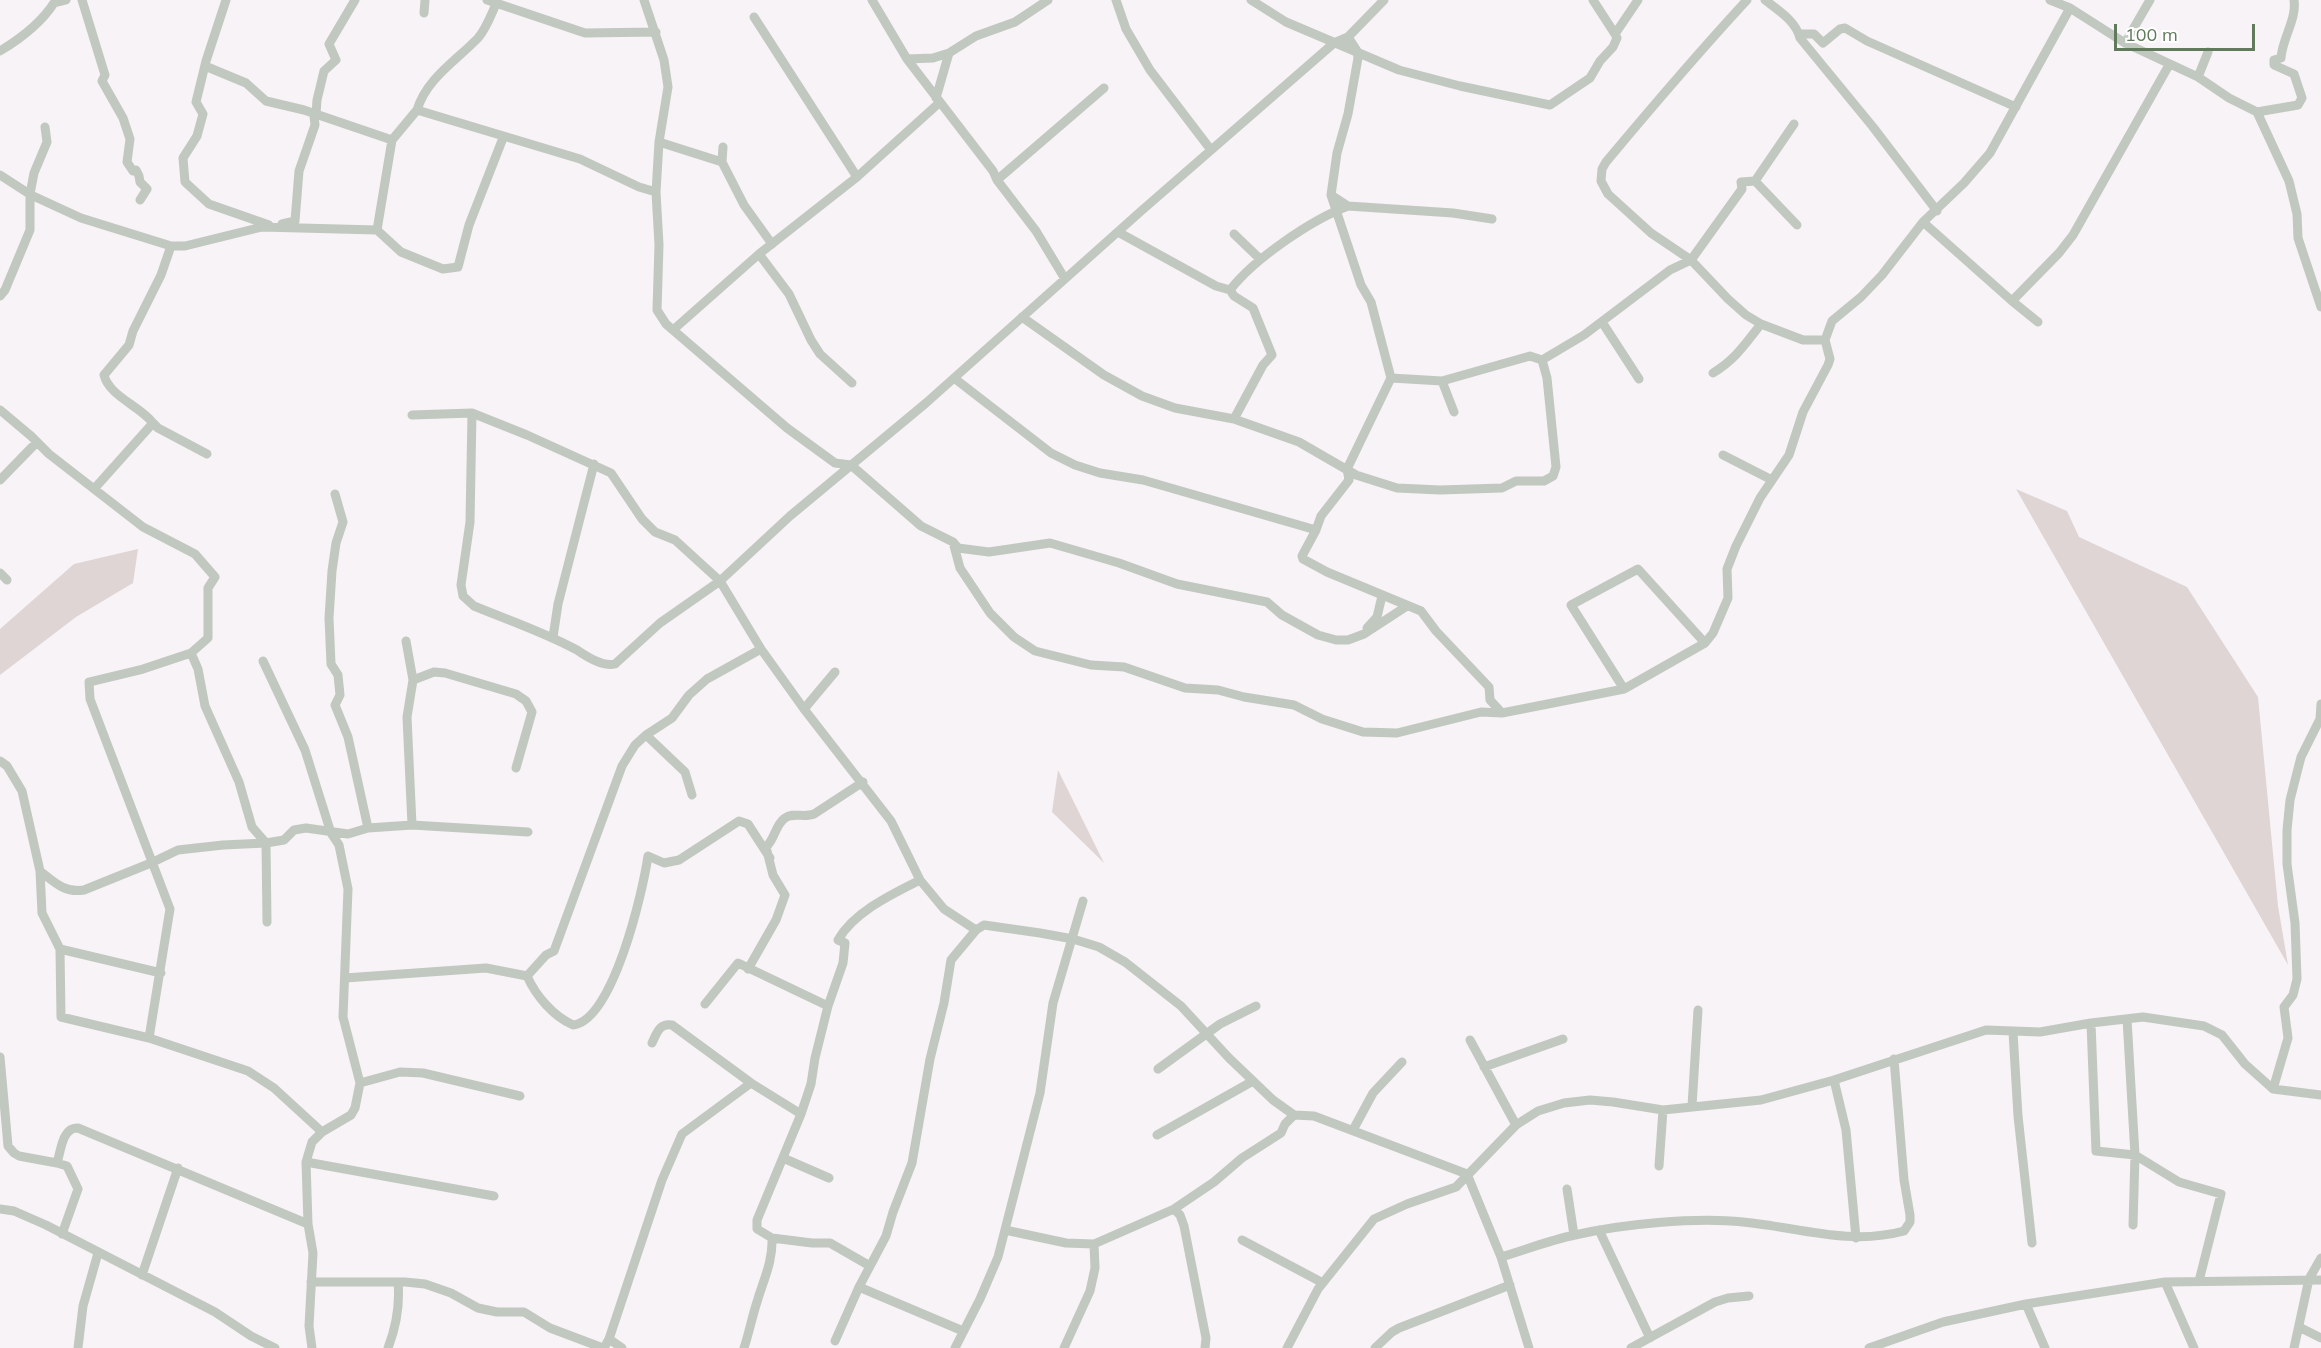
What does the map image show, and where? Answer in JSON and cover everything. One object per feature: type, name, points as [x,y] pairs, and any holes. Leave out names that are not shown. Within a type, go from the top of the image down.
[{"type":"street","points":[[0,51],[35,26],[54,3],[66,0]]},
{"type":"street","points":[[82,0],[105,75],[102,81],[115,103],[130,139],[127,162],[133,171],[136,171],[140,182],[147,189],[140,200]]},
{"type":"street","points":[[226,0],[196,102],[203,114],[201,125],[183,158],[185,182],[209,204],[272,226],[295,221],[299,171],[315,125],[314,116],[324,70],[336,60],[329,44],[355,0]]},
{"type":"street","points":[[424,13],[425,0]]},
{"type":"street","points":[[644,0],[664,60],[668,87],[659,142],[656,192],[657,310],[673,330],[787,428],[835,464],[851,465],[921,526],[953,542],[958,548],[989,552],[1050,543],[1119,563],[1177,584],[1267,602],[1282,615],[1318,635],[1336,640],[1348,640],[1362,634],[1407,606]]},
{"type":"street","points":[[872,0],[907,59],[993,171],[997,180],[1036,231],[1065,279]]},
{"type":"street","points":[[907,59],[933,58],[949,53],[976,36],[1016,22],[1048,0]]},
{"type":"street","points":[[1116,0],[1126,29],[1150,70],[1211,150]]},
{"type":"street","points":[[1251,0],[1286,22],[1399,70],[1460,86],[1550,105],[1590,78],[1617,38],[1593,0]]},
{"type":"street","points":[[472,413],[470,522],[461,585],[463,596],[474,606],[553,637],[603,664],[615,664],[660,623],[720,581],[790,516],[954,378],[1334,43],[1348,37],[1384,0]]},
{"type":"street","points":[[1616,34],[1638,0]]},
{"type":"street","points":[[1747,0],[1680,72],[1664,95],[1628,135],[1602,169],[1601,181],[1608,194],[1651,233],[1691,260],[1728,299],[1761,324],[1803,340],[1825,340]]},
{"type":"street","points":[[1765,0],[1785,16],[1937,211]]},
{"type":"street","points":[[2050,0],[2070,8],[2125,43],[2198,77],[2229,98],[2257,112],[2298,105],[2302,98],[2294,74],[2274,65],[2274,60],[2281,58],[2288,28],[2295,11],[2294,0]]},
{"type":"street","points":[[2125,43],[2150,0]]},
{"type":"street","points":[[376,230],[392,140],[417,110],[420,100],[441,70],[480,36],[492,2],[585,33],[656,32]]},
{"type":"street","points":[[953,542],[960,568],[990,613],[1014,637],[1035,651],[1090,665],[1124,666],[1185,688],[1218,690],[1244,697],[1294,705],[1322,720],[1363,732],[1397,733],[1481,712],[1502,713],[1624,689],[1705,643],[1713,633],[1728,598],[1727,569],[1733,554],[1760,498],[1789,455],[1803,412],[1828,365],[1830,359],[1825,340],[1832,321],[1861,297],[1882,275],[1923,222],[1937,211],[1990,153],[2070,8]]},
{"type":"street","points":[[754,17],[857,177]]},
{"type":"street","points":[[1799,34],[1814,34],[1823,43],[1840,29],[1845,28],[1867,41],[2016,106]]},
{"type":"street","points":[[1348,37],[1357,51],[1354,84],[1337,153],[1331,195],[1361,285],[1371,302],[1391,378],[1347,469],[1349,480],[1321,516],[1316,530],[1302,553],[1303,559],[1326,572],[1424,614],[1436,631],[1489,687],[1490,700],[1502,713]]},
{"type":"street","points":[[2198,77],[2208,52]]},
{"type":"street","points":[[673,330],[759,254],[857,177],[937,101],[949,53]]},
{"type":"street","points":[[2012,301],[2059,253],[2073,235],[2169,65]]},
{"type":"street","points":[[205,66],[246,83],[266,102],[316,114],[392,140]]},
{"type":"street","points":[[997,180],[1104,88]]},
{"type":"street","points":[[417,110],[503,138],[580,159],[639,187],[656,192]]},
{"type":"street","points":[[2257,112],[2289,181],[2297,214],[2298,238],[2321,307]]},
{"type":"street","points":[[1755,181],[1794,124]]},
{"type":"street","points":[[0,296],[5,290],[30,230],[30,194],[34,173],[47,142],[45,128]]},
{"type":"street","points":[[0,175],[30,194],[81,218],[171,246],[184,246],[262,227],[376,230],[400,252],[443,269],[458,267],[469,225],[503,138]]},
{"type":"street","points":[[659,142],[723,162]]},
{"type":"street","points":[[723,147],[723,162],[744,205],[772,244]]},
{"type":"street","points":[[1391,378],[1442,381],[1530,356],[1542,360],[1584,336],[1670,270],[1691,260],[1742,189],[1741,182],[1755,181]]},
{"type":"street","points":[[1755,181],[1797,225]]},
{"type":"street","points":[[1331,195],[1348,206]]},
{"type":"street","points":[[1230,290],[1260,259],[1335,211],[1348,206],[1454,213],[1492,219]]},
{"type":"street","points":[[1923,222],[2038,322]]},
{"type":"street","points":[[1118,232],[1216,286],[1230,290],[1234,296],[1253,308],[1272,355],[1263,365],[1234,419]]},
{"type":"street","points":[[1234,234],[1260,259]]},
{"type":"street","points":[[171,246],[161,275],[133,330],[129,345],[104,375],[105,381],[115,393],[145,413],[158,428],[207,454]]},
{"type":"street","points":[[167,256],[184,246]]},
{"type":"street","points":[[759,254],[789,294],[820,354],[852,384]]},
{"type":"street","points":[[1022,317],[1104,375],[1142,396],[1175,408],[1234,419],[1299,442],[1356,475],[1397,488],[1440,490],[1497,488],[1516,481],[1544,481],[1553,476],[1556,467],[1547,378],[1542,360]]},
{"type":"street","points":[[1602,322],[1639,379]]},
{"type":"street","points":[[1713,373],[1744,348],[1761,324]]},
{"type":"street","points":[[954,378],[1051,453],[1075,465],[1100,473],[1143,480],[1316,530]]},
{"type":"street","points":[[1442,381],[1454,412]]},
{"type":"street","points":[[0,410],[143,527],[195,554],[215,577],[208,588],[208,638],[191,653],[143,669],[89,682],[90,699],[170,909],[149,1038]]},
{"type":"street","points":[[412,414],[472,413],[611,473],[642,519],[656,532],[675,540],[720,581],[760,649],[891,821],[920,880],[944,909],[976,930]]},
{"type":"street","points":[[94,489],[153,423]]},
{"type":"street","points":[[0,480],[37,442]]},
{"type":"street","points":[[1723,455],[1772,480]]},
{"type":"street","points":[[553,637],[558,604],[594,464]]},
{"type":"street","points":[[335,494],[343,522],[336,543],[329,618],[331,664],[338,675],[340,695],[335,705],[348,737],[368,828]]},
{"type":"street","points":[[1624,689],[1571,605],[1638,569],[1705,643]]},
{"type":"street","points":[[1362,634],[1377,617],[1382,596]]},
{"type":"street","points":[[406,640],[413,680],[407,717],[412,825]]},
{"type":"street","points":[[527,976],[546,955],[554,951],[622,766],[635,745],[672,718],[689,695],[707,679],[760,649]]},
{"type":"street","points":[[191,653],[198,669],[205,706],[239,782],[252,826],[266,843],[267,922]]},
{"type":"street","points":[[263,661],[305,750],[332,833],[339,845],[348,889],[344,1017],[360,1083],[355,1108],[351,1115],[322,1132],[312,1142],[306,1162],[308,1224],[314,1253],[309,1326],[312,1348]]},
{"type":"street","points":[[413,680],[434,672],[445,673],[516,694],[526,701],[532,712],[516,768]]},
{"type":"street","points":[[804,709],[835,672]]},
{"type":"street","points":[[2273,1089],[2288,1038],[2284,1007],[2293,995],[2297,978],[2295,924],[2287,864],[2290,800],[2301,758],[2320,719],[2321,704]]},
{"type":"street","points":[[646,735],[685,772],[692,795]]},
{"type":"street","points":[[0,761],[7,766],[22,791],[40,871],[42,913],[60,949],[61,1017],[149,1038],[248,1071],[274,1088],[322,1132]]},
{"type":"street","points":[[748,969],[776,920],[785,895],[773,875],[766,847],[772,842],[780,823],[785,817],[793,815],[807,817],[863,782]]},
{"type":"street","points":[[345,978],[486,968],[527,976],[536,992],[559,1017],[573,1025],[586,1021],[622,959],[638,908],[648,856],[664,863],[679,860],[739,821],[748,824],[770,858]]},
{"type":"street","points":[[40,871],[64,889],[73,892],[84,890],[178,850],[284,840],[294,830],[306,828],[348,834],[368,828],[412,825],[528,832]]},
{"type":"street","points":[[870,1266],[830,1243],[772,1239],[757,1229],[757,1220],[811,1084],[828,1006],[843,963],[845,943],[838,940],[843,931],[885,897],[920,880]]},
{"type":"street","points":[[955,1348],[998,1257],[1040,1093],[1053,1003],[1083,901]]},
{"type":"street","points":[[835,1341],[859,1287],[886,1236],[912,1163],[930,1059],[944,1003],[951,960],[976,930],[984,925],[1073,939],[1099,947],[1125,962],[1181,1006],[1253,1081],[1294,1114],[1314,1116],[1467,1174],[1501,1257],[1529,1348]]},
{"type":"street","points":[[60,949],[161,973]]},
{"type":"street","points":[[705,1004],[738,963],[828,1006]]},
{"type":"street","points":[[1158,1069],[1220,1024],[1257,1006]]},
{"type":"street","points":[[1692,1106],[1698,1010]]},
{"type":"street","points":[[1287,1348],[1323,1283],[1374,1219],[1407,1204],[1456,1187],[1516,1125],[1538,1111],[1564,1103],[1590,1100],[1663,1110],[1761,1100],[1834,1080],[1986,1029],[2040,1032],[2143,1017],[2197,1024],[2217,1032],[2227,1040],[2244,1064],[2273,1089],[2321,1095]]},
{"type":"street","points":[[2127,1019],[2135,1155],[2133,1225]]},
{"type":"street","points":[[2091,1023],[2096,1150],[2135,1155],[2179,1182],[2221,1194],[2199,1281]]},
{"type":"street","points":[[652,1043],[660,1027],[666,1024],[672,1025],[751,1083],[801,1114]]},
{"type":"street","points":[[2013,1032],[2018,1116],[2032,1243]]},
{"type":"street","points":[[1470,1040],[1516,1125]]},
{"type":"street","points":[[1484,1067],[1563,1040]]},
{"type":"street","points":[[0,1057],[8,1146],[14,1154],[19,1156],[67,1166],[78,1189],[62,1234]]},
{"type":"street","points":[[1501,1257],[1574,1235],[1599,1230],[1692,1221],[1742,1222],[1856,1238],[1889,1236],[1904,1231],[1910,1222],[1904,1180],[1894,1059]]},
{"type":"street","points":[[1353,1130],[1374,1093],[1402,1062]]},
{"type":"street","points":[[360,1083],[407,1071],[423,1072],[520,1096]]},
{"type":"street","points":[[1834,1080],[1846,1130],[1856,1238]]},
{"type":"street","points":[[1157,1135],[1253,1081]]},
{"type":"street","points":[[605,1345],[662,1180],[682,1134],[751,1083]]},
{"type":"street","points":[[1659,1166],[1663,1110]]},
{"type":"street","points":[[1005,1230],[1066,1243],[1094,1244],[1174,1209],[1281,1132],[1294,1114]]},
{"type":"street","points":[[57,1163],[67,1132],[73,1127],[178,1168],[308,1224]]},
{"type":"street","points":[[783,1158],[829,1178]]},
{"type":"street","points":[[306,1162],[494,1196]]},
{"type":"street","points":[[142,1275],[178,1168]]},
{"type":"street","points":[[1567,1189],[1574,1235]]},
{"type":"street","points":[[0,1209],[14,1211],[62,1234],[215,1312],[251,1336],[275,1348]]},
{"type":"street","points":[[1174,1209],[1180,1215],[1184,1226],[1206,1338],[1204,1348]]},
{"type":"street","points":[[1599,1230],[1650,1338]]},
{"type":"street","points":[[744,1348],[757,1301],[770,1266],[772,1239]]},
{"type":"street","points":[[1242,1240],[1323,1283]]},
{"type":"street","points":[[1064,1348],[1090,1291],[1095,1268],[1094,1244]]},
{"type":"street","points":[[78,1348],[83,1306],[98,1253]]},
{"type":"street","points":[[2294,1348],[2308,1279],[2321,1258]]},
{"type":"street","points":[[1869,1348],[1942,1322],[2025,1304],[2165,1282],[2308,1279],[2321,1281]]},
{"type":"street","points":[[311,1282],[425,1284],[451,1293],[478,1308],[497,1312],[524,1312],[550,1328],[622,1348]]},
{"type":"street","points":[[388,1348],[395,1329],[398,1282]]},
{"type":"street","points":[[2165,1282],[2194,1348]]},
{"type":"street","points":[[1375,1348],[1399,1328],[1510,1285]]},
{"type":"street","points":[[859,1287],[963,1331]]},
{"type":"street","points":[[1631,1348],[1715,1302],[1749,1296]]},
{"type":"street","points":[[2025,1304],[2045,1348]]},
{"type":"street","points":[[2299,1327],[2321,1338]]},
{"type":"shaded area","points":[[2016,489],[2067,511],[2079,537],[2187,587],[2258,697],[2278,906],[2288,965]]},
{"type":"shaded area","points":[[138,549],[133,583],[76,617],[0,675],[0,629],[74,564]]},
{"type":"shaded area","points":[[1058,770],[1104,863],[1052,812]]}]
